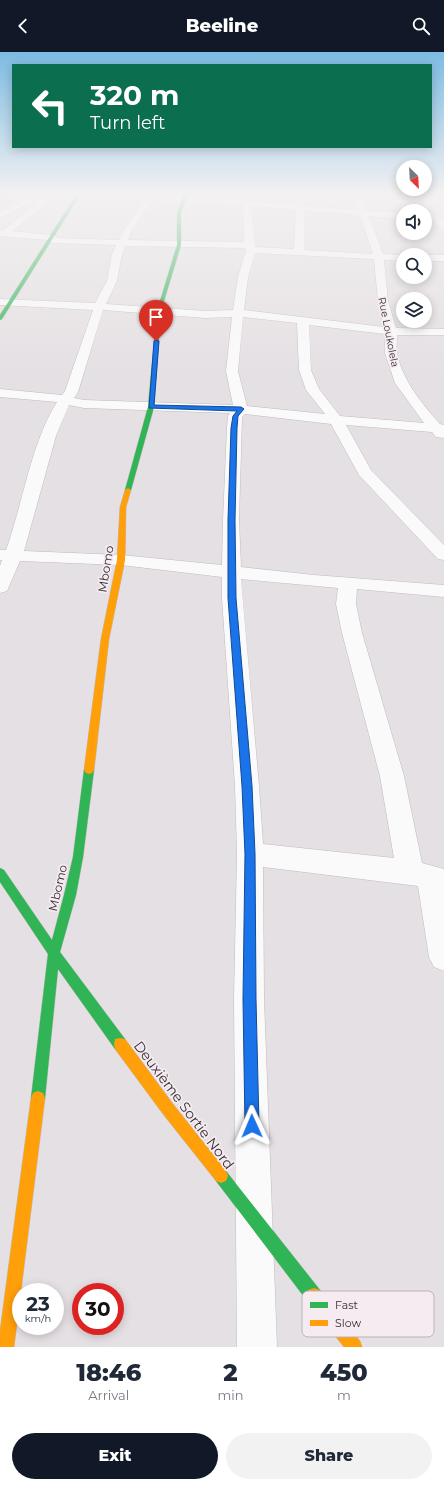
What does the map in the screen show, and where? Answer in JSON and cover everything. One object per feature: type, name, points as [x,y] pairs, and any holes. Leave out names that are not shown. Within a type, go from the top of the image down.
[{"type":"street","points":[[0,319],[6,302],[42,252]]},
{"type":"street","points":[[0,587],[7,555],[49,432],[64,399],[71,392],[99,306],[112,281],[118,252]]},
{"type":"street","name":"Mbomo","points":[[6,1347],[26,1199],[54,953],[70,895],[78,857],[105,639],[121,560],[123,507],[151,406],[159,311],[177,252]]},
{"type":"street","points":[[241,409],[232,371],[243,276],[249,252]]},
{"type":"street","points":[[305,252],[396,258]]},
{"type":"street","name":"Rue Loukolela","points":[[377,252],[379,258],[382,301],[391,331],[391,353],[402,383],[426,417],[441,431]]},
{"type":"street","points":[[432,258],[444,258]]},
{"type":"street","points":[[6,302],[99,306],[216,316],[238,313],[303,322],[391,331],[444,332]]},
{"type":"street","points":[[303,322],[305,370],[314,390],[336,420],[365,472],[444,555]]},
{"type":"street","points":[[0,393],[54,397],[84,404],[241,409],[441,431]]},
{"type":"street","points":[[241,409],[235,416],[234,428],[231,520],[232,598],[247,786],[250,854],[249,999],[257,1347]]},
{"type":"street","points":[[7,555],[121,560],[314,581],[348,582],[444,591]]},
{"type":"street","points":[[348,582],[346,604],[352,633],[392,776],[428,877],[444,957]]},
{"type":"street","points":[[250,854],[428,877]]},
{"type":"street","name":"Deuxième Sortie Nord","points":[[0,873],[54,953],[168,1109],[310,1291]]},
{"type":"street","name":"Deuxième Sortie Nord","points":[[346,1337],[354,1347]]},
{"type":"traffic: fast","points":[[0,319],[42,252]]},
{"type":"traffic: fast","points":[[128,490],[151,407],[159,311],[177,252]]},
{"type":"traffic: fast","points":[[38,1098],[54,953],[70,895],[78,857],[89,770]]},
{"type":"traffic: fast","points":[[0,873],[54,953],[120,1044]]},
{"type":"traffic: fast","points":[[221,1176],[310,1291]]},
{"type":"traffic: slow","points":[[89,770],[105,639],[121,560],[123,507],[128,490]]},
{"type":"traffic: slow","points":[[120,1044],[168,1109],[221,1176]]},
{"type":"traffic: slow","points":[[6,1347],[38,1098]]},
{"type":"traffic: slow","points":[[346,1337],[354,1347]]},
{"type":"route","points":[[156,341],[151,406],[241,409],[235,416],[234,428],[231,520],[232,598],[247,786],[250,854],[249,999],[252,1126]]}]
